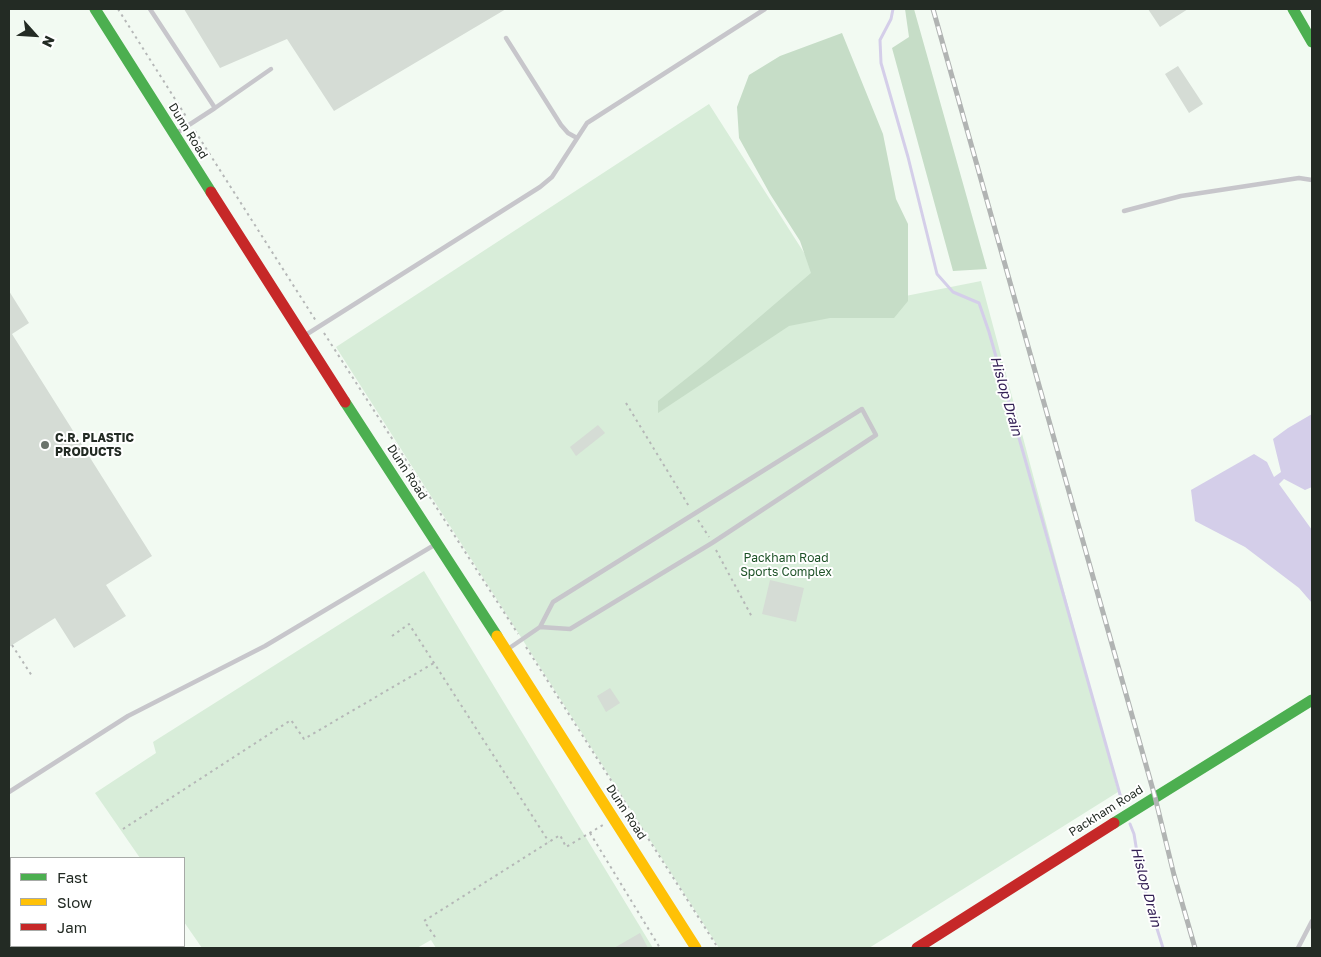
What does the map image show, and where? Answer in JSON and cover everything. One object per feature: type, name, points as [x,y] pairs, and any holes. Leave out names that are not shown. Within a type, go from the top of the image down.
[{"type":"street","name":"Dunn Road","points":[[95,9],[303,337],[696,948]]},
{"type":"street","points":[[1293,9],[1312,42]]},
{"type":"street","name":"Packham Road","points":[[924,946],[1155,796],[1312,700]]},
{"type":"lane","points":[[150,9],[215,108]]},
{"type":"lane","points":[[303,337],[540,187],[552,177],[587,123],[765,9]]},
{"type":"lane","points":[[506,38],[561,125],[568,133],[577,138]]},
{"type":"lane","points":[[174,134],[271,70]]},
{"type":"lane","points":[[1124,211],[1181,196],[1299,178],[1312,180]]},
{"type":"lane","points":[[506,650],[540,627],[553,602],[862,409],[876,435],[712,543],[570,629],[540,627]]},
{"type":"lane","points":[[9,792],[128,716],[265,646],[437,543]]},
{"type":"lane","points":[[1298,948],[1312,921]]},
{"type":"path","points":[[118,9],[188,120]]},
{"type":"path","points":[[193,128],[318,324]]},
{"type":"path","points":[[321,329],[718,948]]},
{"type":"path","points":[[392,636],[409,624],[549,842]]},
{"type":"path","points":[[12,645],[32,676]]},
{"type":"path","points":[[123,829],[291,720],[304,739],[434,663]]},
{"type":"path","points":[[434,937],[424,921],[560,835],[566,847],[613,818]]},
{"type":"path","points":[[589,832],[660,948]]},
{"type":"green space","points":[[905,9],[914,9],[987,269],[953,271],[892,48],[909,37]]},
{"type":"green space","points":[[842,33],[883,134],[896,199],[908,224],[908,301],[894,318],[830,318],[789,326],[658,413],[658,401],[706,363],[811,273],[800,241],[770,194],[739,138],[737,107],[749,75],[780,56]]},
{"type":"green space","name":"Packham Road Sports Complex","points":[[709,104],[840,309],[981,281],[1118,792],[869,948],[719,948],[336,347]]},
{"type":"green space","points":[[424,571],[653,948],[436,948],[431,940],[417,948],[202,948],[185,923],[185,857],[139,857],[95,793],[156,753],[153,742]]},
{"type":"shaded area","points":[[1312,414],[1312,487],[1305,490],[1284,479],[1279,484],[1312,530],[1312,603],[1299,588],[1245,547],[1195,521],[1191,490],[1254,454],[1267,462],[1274,477],[1281,472],[1273,439]]},
{"type":"building","points":[[184,9],[506,9],[334,111],[287,39],[220,68]]},
{"type":"building","points":[[1148,9],[1188,9],[1160,27]]},
{"type":"building","points":[[1178,66],[1203,104],[1189,113],[1165,74]]},
{"type":"building","name":"C.R. PLASTIC PRODUCTS","points":[[9,291],[29,323],[12,334],[152,556],[106,585],[126,616],[74,648],[55,618],[9,647]]},
{"type":"building","points":[[598,425],[605,433],[576,456],[570,447]]},
{"type":"building","points":[[770,580],[804,588],[796,622],[762,614]]},
{"type":"building","points":[[610,688],[620,703],[606,712],[597,696]]},
{"type":"building","points":[[640,933],[648,948],[614,948]]},
{"type":"waterway","name":"Hislop Drain","points":[[893,9],[891,19],[880,40],[881,63],[908,157],[937,274],[953,292],[979,303],[989,332],[1123,805]]},
{"type":"waterway","name":"Hislop Drain","points":[[1130,824],[1134,834],[1141,877],[1163,948]]},
{"type":"railway","points":[[933,9],[1155,797],[1174,875],[1195,948]]},
{"type":"traffic: fast","points":[[95,9],[211,192]]},
{"type":"traffic: fast","points":[[1293,9],[1312,42]]},
{"type":"traffic: fast","points":[[345,402],[497,636]]},
{"type":"traffic: fast","points":[[1114,823],[1312,700]]},
{"type":"traffic: slow","points":[[497,636],[696,948]]},
{"type":"traffic: jam","points":[[211,192],[345,402]]},
{"type":"traffic: jam","points":[[917,948],[1114,823]]},
{"type":"place","name":"C.R. PLASTIC PRODUCTS","points":[[45,445]]}]
